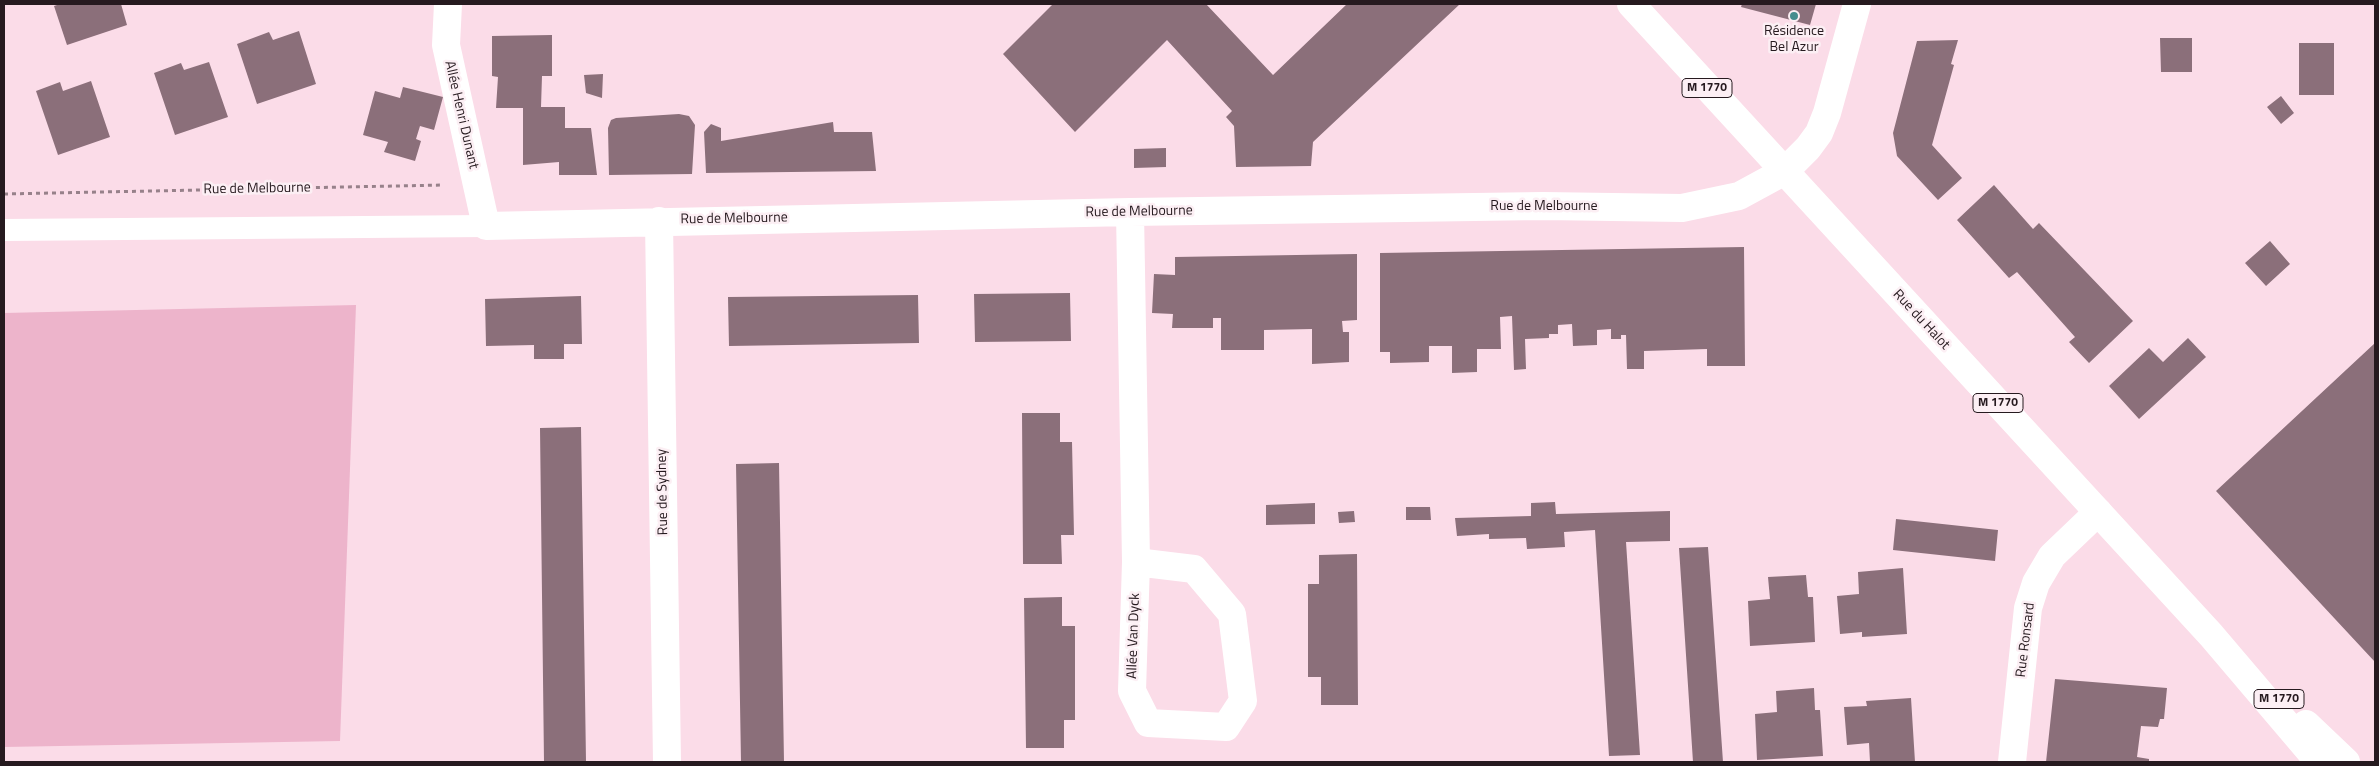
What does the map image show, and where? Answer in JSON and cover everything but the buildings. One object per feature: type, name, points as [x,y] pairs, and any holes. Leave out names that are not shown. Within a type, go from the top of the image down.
[{"type":"street","name":"Allée Henri Dunant","points":[[448,4],[446,45],[486,226]]},
{"type":"street","name":"Rue du Halot","points":[[1631,4],[2212,635],[2319,762]]},
{"type":"street","name":"Rue de Melbourne","points":[[486,226],[1130,212],[1543,206],[1682,208],[1739,196],[1784,171],[1808,148],[1819,133],[1827,113],[1857,4]]},
{"type":"street","name":"Allée Van Dyck","points":[[1130,212],[1136,562],[1132,691],[1148,723],[1226,727],[1243,701],[1232,614],[1194,569],[1136,562]]},
{"type":"street","name":"Rue de Sydney","points":[[659,221],[667,762]]},
{"type":"street","name":"Rue Ronsard","points":[[2012,762],[2028,608],[2036,583],[2052,556],[2098,512]]},
{"type":"street","name":"Rue du Halot","points":[[2212,635],[2346,762]]},
{"type":"lane","name":"Rue de Melbourne","points":[[4,230],[486,226]]},
{"type":"path","name":"Rue de Melbourne","points":[[4,194],[451,185]]},
{"type":"shaded area","points":[[356,305],[340,741],[4,747],[4,313]]},
{"type":"place","name":"Résidence Bel Azur","points":[[1794,16]]}]
